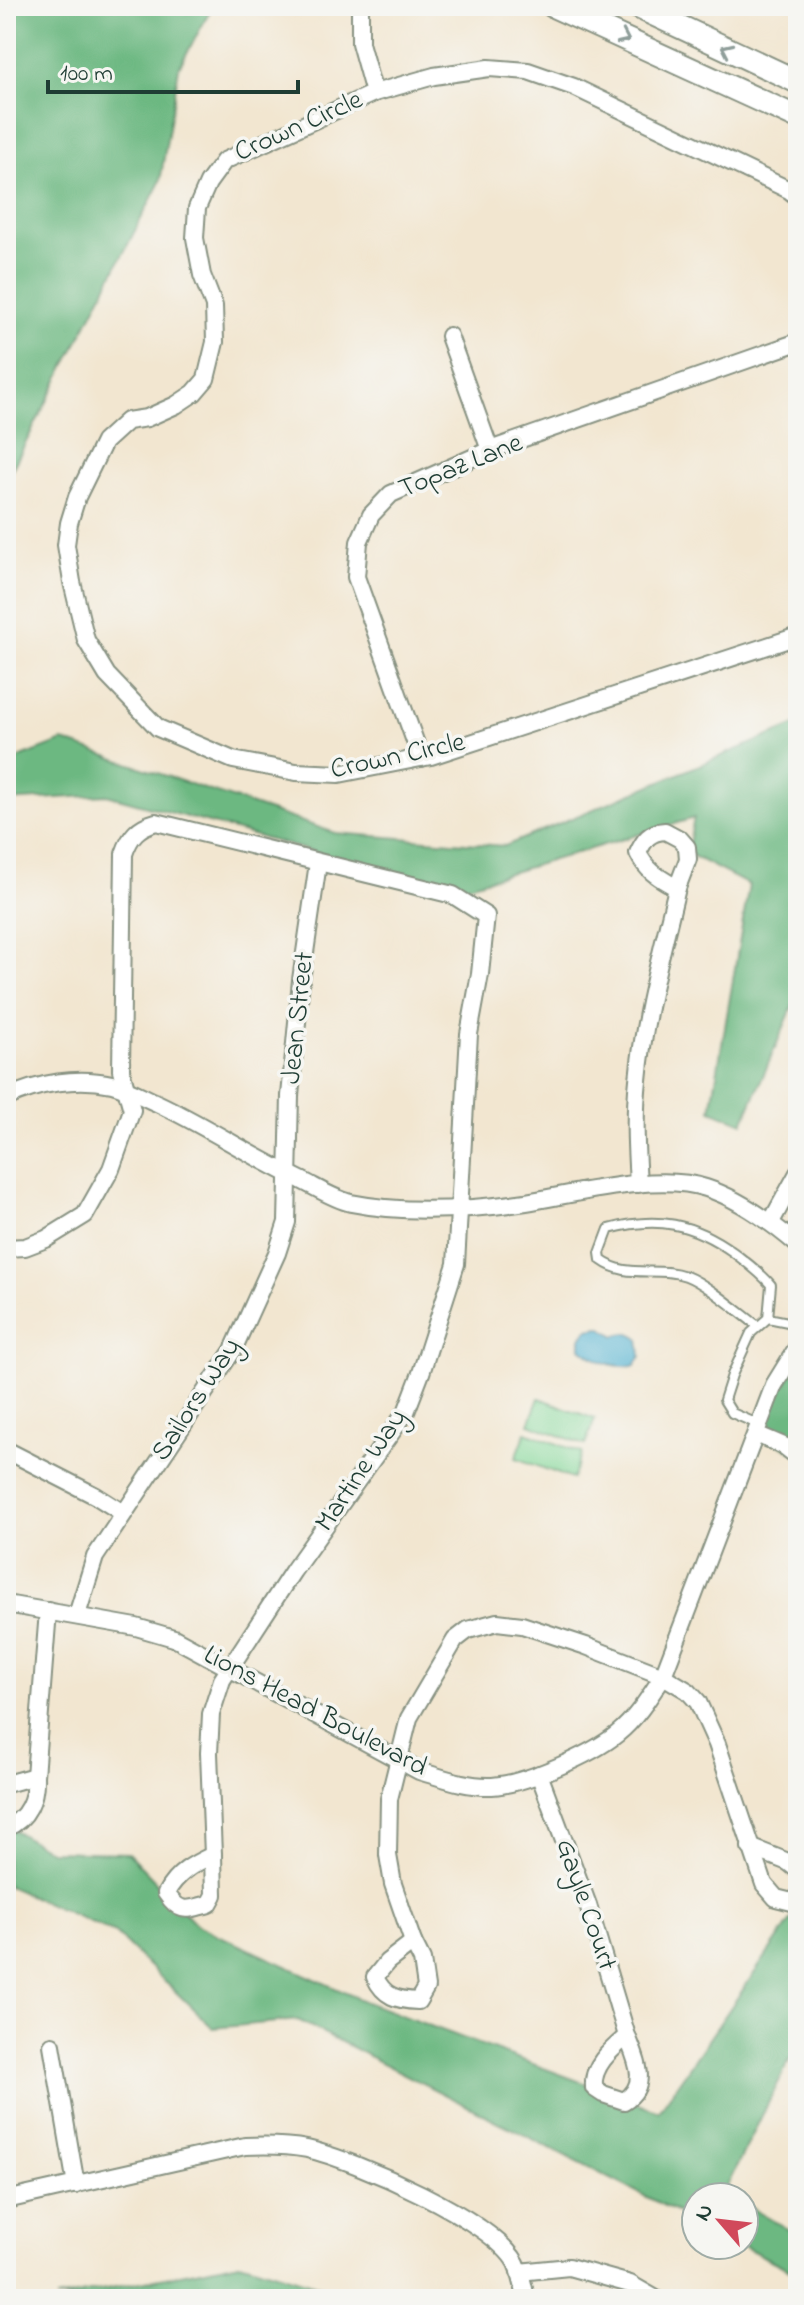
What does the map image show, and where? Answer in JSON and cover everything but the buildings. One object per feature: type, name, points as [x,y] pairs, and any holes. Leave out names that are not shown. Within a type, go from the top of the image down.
[{"type":"main road","points":[[553,6],[798,118]]},
{"type":"main road","points":[[636,6],[798,82]]},
{"type":"street","name":"Crown Circle","points":[[360,6],[360,43],[374,93]]},
{"type":"street","name":"Crown Circle","points":[[798,197],[574,87],[528,71],[489,68],[434,76],[384,88],[224,161],[208,183],[197,208],[195,238],[202,275],[214,306],[215,342],[206,379],[194,393],[176,405],[147,418],[127,421],[104,442],[77,497],[66,545],[86,640],[107,675],[158,728],[233,760],[296,772],[339,774],[421,758],[798,636]]},
{"type":"street","points":[[449,336],[490,450]]},
{"type":"street","name":"Topaz Lane","points":[[421,758],[356,577],[359,542],[371,515],[391,494],[490,450],[798,342]]},
{"type":"street","points":[[6,1248],[25,1247],[46,1239],[85,1215],[111,1169],[132,1110],[121,1070],[124,854],[128,842],[141,826],[156,822],[318,863]]},
{"type":"street","name":"Jean Street","points":[[290,1175],[290,1096],[301,980],[318,863]]},
{"type":"street","name":"Martine Way","points":[[213,1855],[209,1753],[211,1714],[222,1680],[293,1571],[406,1412],[456,1264],[469,1034],[486,916],[474,905],[453,895],[318,863]]},
{"type":"street","points":[[638,1184],[638,1080],[649,1000],[677,888]]},
{"type":"street","points":[[6,1098],[54,1083],[79,1080],[112,1084],[170,1109],[346,1202],[371,1207],[421,1210],[523,1202],[638,1184],[671,1183],[703,1187],[726,1196],[771,1222],[798,1245]]},
{"type":"street","points":[[771,1222],[798,1173]]},
{"type":"street","name":"Sailors Way","points":[[77,1615],[95,1557],[233,1350],[277,1253],[287,1222],[290,1175]]},
{"type":"street","name":"Lions Head Boulevard","points":[[6,1604],[77,1615],[174,1638],[419,1771],[457,1782],[493,1786],[539,1774],[590,1752],[617,1734],[630,1722],[663,1676],[774,1385],[798,1346]]},
{"type":"street","points":[[758,1430],[798,1457]]},
{"type":"street","points":[[6,1450],[123,1513]]},
{"type":"street","points":[[6,1828],[15,1824],[32,1804],[35,1791],[48,1611]]},
{"type":"street","points":[[413,1942],[393,1884],[388,1855],[389,1799],[409,1718],[455,1640],[468,1630],[497,1622],[522,1625],[586,1646],[663,1676],[688,1691],[698,1702],[717,1744],[764,1884],[776,1898],[792,1902],[798,1897]]},
{"type":"street","name":"Gayle Court","points":[[539,1774],[588,1905],[627,2036]]},
{"type":"street","points":[[6,1784],[35,1776]]},
{"type":"street","points":[[750,1847],[788,1862],[798,1870]]},
{"type":"street","points":[[52,2045],[76,2185]]},
{"type":"street","points":[[6,2200],[245,2146],[275,2145],[308,2149],[392,2180],[483,2229],[515,2263],[526,2299]]},
{"type":"street","points":[[519,2272],[569,2267],[630,2284],[656,2299]]},
{"type":"lane","points":[[758,1326],[687,1276],[658,1271],[621,1272],[609,1266],[601,1260],[600,1253],[609,1229],[653,1222],[691,1227],[718,1241],[771,1285],[768,1318],[751,1333],[724,1400],[732,1413],[758,1430]]},
{"type":"lane","points":[[768,1318],[798,1324]]},
{"type":"green space","points":[[6,6],[213,6],[179,67],[160,182],[6,481]]},
{"type":"green space","points":[[798,724],[798,994],[743,1123],[711,1110],[749,885],[687,853],[694,818],[452,890],[107,795],[6,801],[6,763],[63,741],[335,833],[505,846]]},
{"type":"green space","points":[[798,1362],[798,1454],[758,1432]]},
{"type":"green space","points":[[539,1398],[595,1419],[585,1445],[529,1424]]},
{"type":"green space","points":[[526,1432],[582,1453],[572,1479],[516,1458]]},
{"type":"green space","points":[[6,1826],[50,1851],[128,1853],[198,1926],[366,2002],[659,2111],[798,1910],[798,2043],[729,2181],[680,2181],[680,2214],[298,2020],[213,2028],[115,1933],[6,1885]]},
{"type":"green space","points":[[760,2213],[798,2235],[798,2274],[760,2255]]},
{"type":"green space","points":[[240,2262],[362,2299],[56,2299]]},
{"type":"water","points":[[600,1327],[616,1336],[628,1333],[639,1339],[641,1356],[635,1366],[606,1363],[581,1348],[581,1338],[588,1329]]}]
